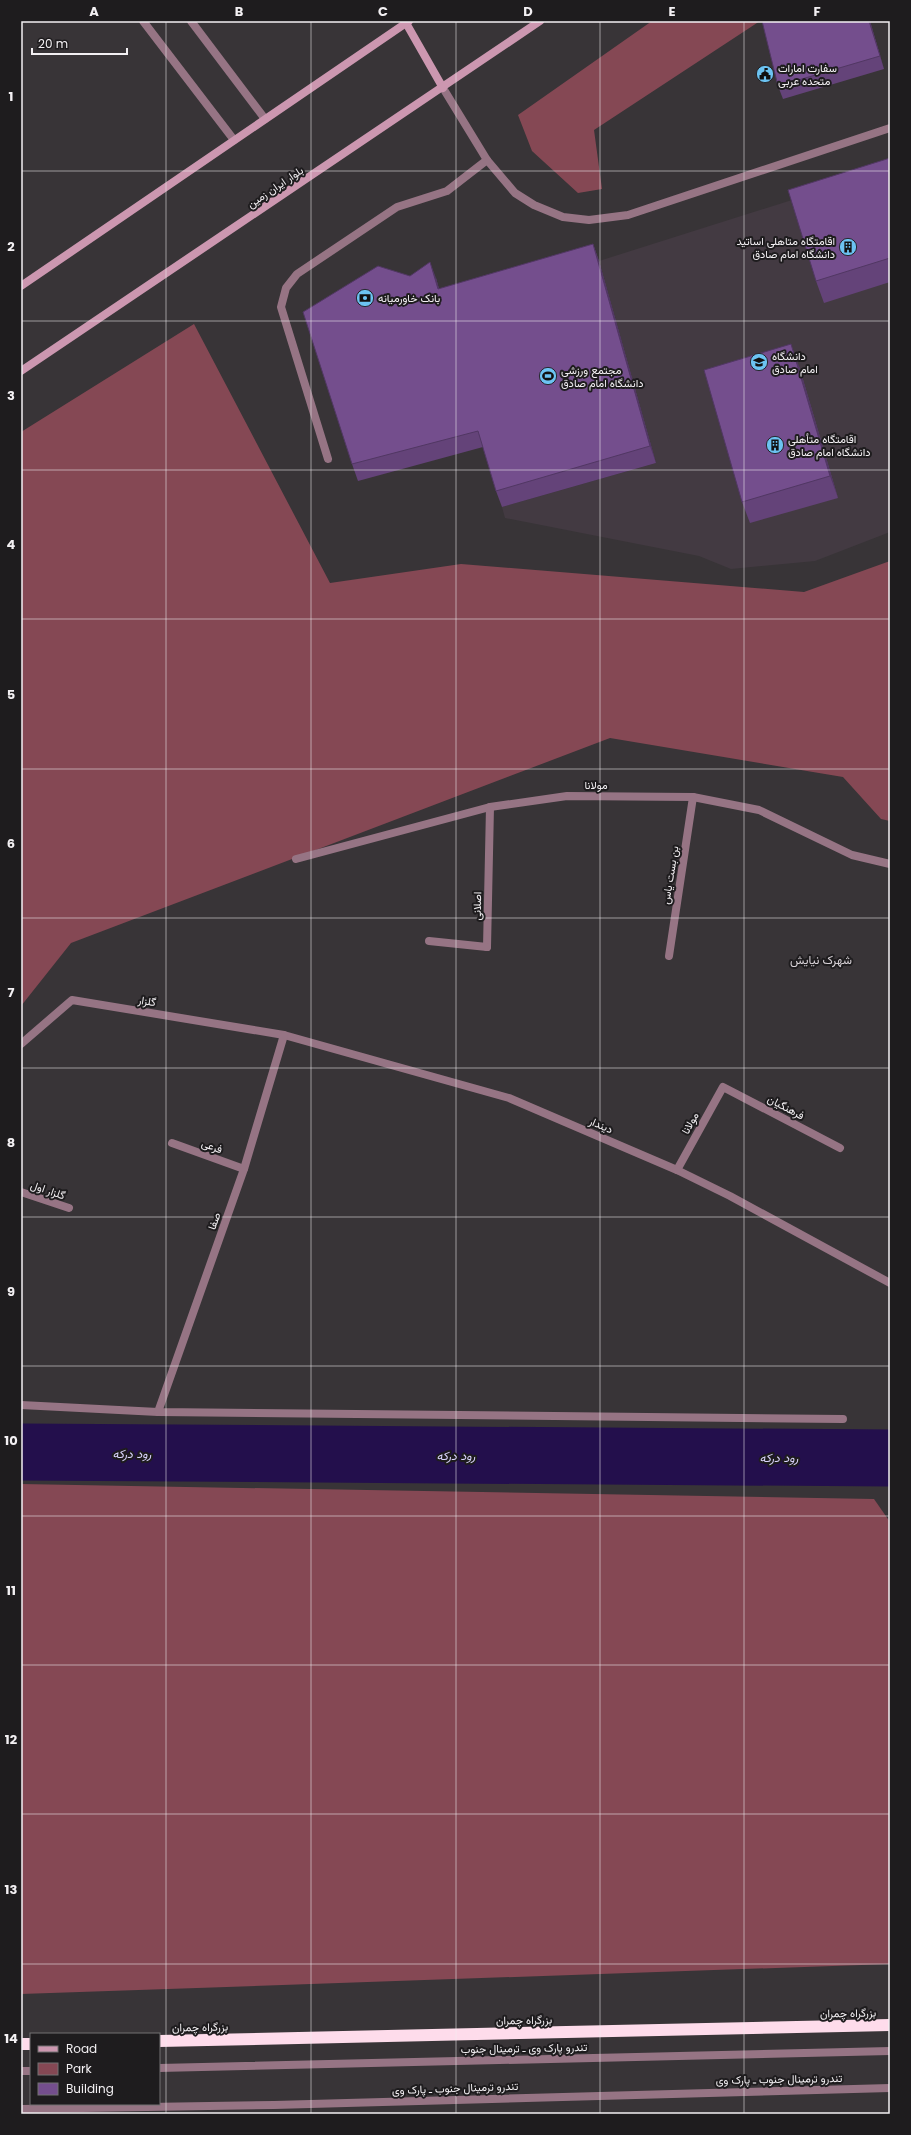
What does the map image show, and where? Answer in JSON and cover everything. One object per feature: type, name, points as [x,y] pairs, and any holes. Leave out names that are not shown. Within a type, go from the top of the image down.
[{"type":"highway","name":"بزرگراه چمران","points":[[160,2041],[890,2025]]},
{"type":"main road","name":"بلوار ایران زمین","points":[[21,371],[443,88],[539,21]]},
{"type":"main road","points":[[21,286],[407,22],[443,88]]},
{"type":"street","points":[[143,21],[234,140]]},
{"type":"street","points":[[191,21],[265,118]]},
{"type":"street","points":[[443,88],[487,160],[515,193],[534,205],[563,217],[589,220],[628,215],[890,128]]},
{"type":"street","points":[[328,459],[281,307],[286,288],[297,274],[397,207],[447,190],[487,160]]},
{"type":"street","name":"مولانا","points":[[296,859],[490,807],[567,796],[693,796],[760,810],[852,855],[890,864]]},
{"type":"street","name":"بن بست یاس","points":[[669,956],[693,796]]},
{"type":"street","name":"اصلانی","points":[[429,941],[487,947],[490,807]]},
{"type":"street","name":"گلزار","points":[[21,1044],[72,1000],[284,1035]]},
{"type":"street","name":"صفا","points":[[158,1412],[244,1169],[284,1035]]},
{"type":"street","name":"دیندار","points":[[284,1035],[509,1098],[677,1170],[730,1196],[890,1283]]},
{"type":"street","name":"مولانا","points":[[677,1170],[723,1087]]},
{"type":"street","name":"فرهنگیان","points":[[723,1087],[840,1148]]},
{"type":"street","name":"فرعی","points":[[172,1143],[244,1169]]},
{"type":"street","name":"گلزار اول","points":[[21,1192],[69,1208]]},
{"type":"street","points":[[21,1405],[158,1412],[843,1419]]},
{"type":"street","name":"تندرو پارک وی ـ ترمینال جنوب","points":[[160,2068],[890,2051]]},
{"type":"street","name":"تندرو ترمینال جنوب ـ پارک وی","points":[[21,2109],[267,2105],[890,2088]]},
{"type":"shaded area","name":"دانشگاه امام صادق","points":[[890,169],[890,532],[815,561],[731,569],[699,556],[505,518],[502,507],[656,463],[599,261]]},
{"type":"green space","points":[[652,21],[760,21],[594,130],[602,189],[578,193],[532,151],[518,115]]},
{"type":"green space","points":[[194,324],[330,583],[461,564],[804,592],[890,561],[890,821],[881,819],[843,777],[610,738],[71,943],[21,1006],[21,432]]},
{"type":"green space","points":[[21,1484],[874,1499],[890,1522],[890,1964],[21,1994]]},
{"type":"building","points":[[762,21],[869,21],[880,56],[778,86]]},
{"type":"building","name":"اقامتگاه متاهلی اساتید دانشگاه امام صادق","points":[[890,158],[890,258],[816,281],[788,190]]},
{"type":"building","points":[[593,244],[650,446],[496,491],[478,431],[352,464],[303,312],[378,266],[410,276],[430,262],[438,289]]},
{"type":"building","name":"اقامتگاه متأهلی دانشگاه امام صادق","points":[[791,344],[830,476],[742,502],[704,370]]},
{"type":"waterway","name":"رود درکه","points":[[21,1452],[890,1458]]},
{"type":"place","name":"سفارت امارات متحده عربی","points":[[765,74]]},
{"type":"place","name":"اقامتگاه متاهلی اساتید دانشگاه امام صادق","points":[[848,247]]},
{"type":"place","name":"بانک خاورمیانه","points":[[365,298]]},
{"type":"place","name":"دانشگاه امام صادق","points":[[759,362]]},
{"type":"place","name":"مجتمع ورزشی دانشگاه امام صادق","points":[[548,376]]},
{"type":"place","name":"اقامتگاه متأهلی دانشگاه امام صادق","points":[[775,445]]},
{"type":"district","name":"شهرک نیایش","points":[[821,959]]}]
